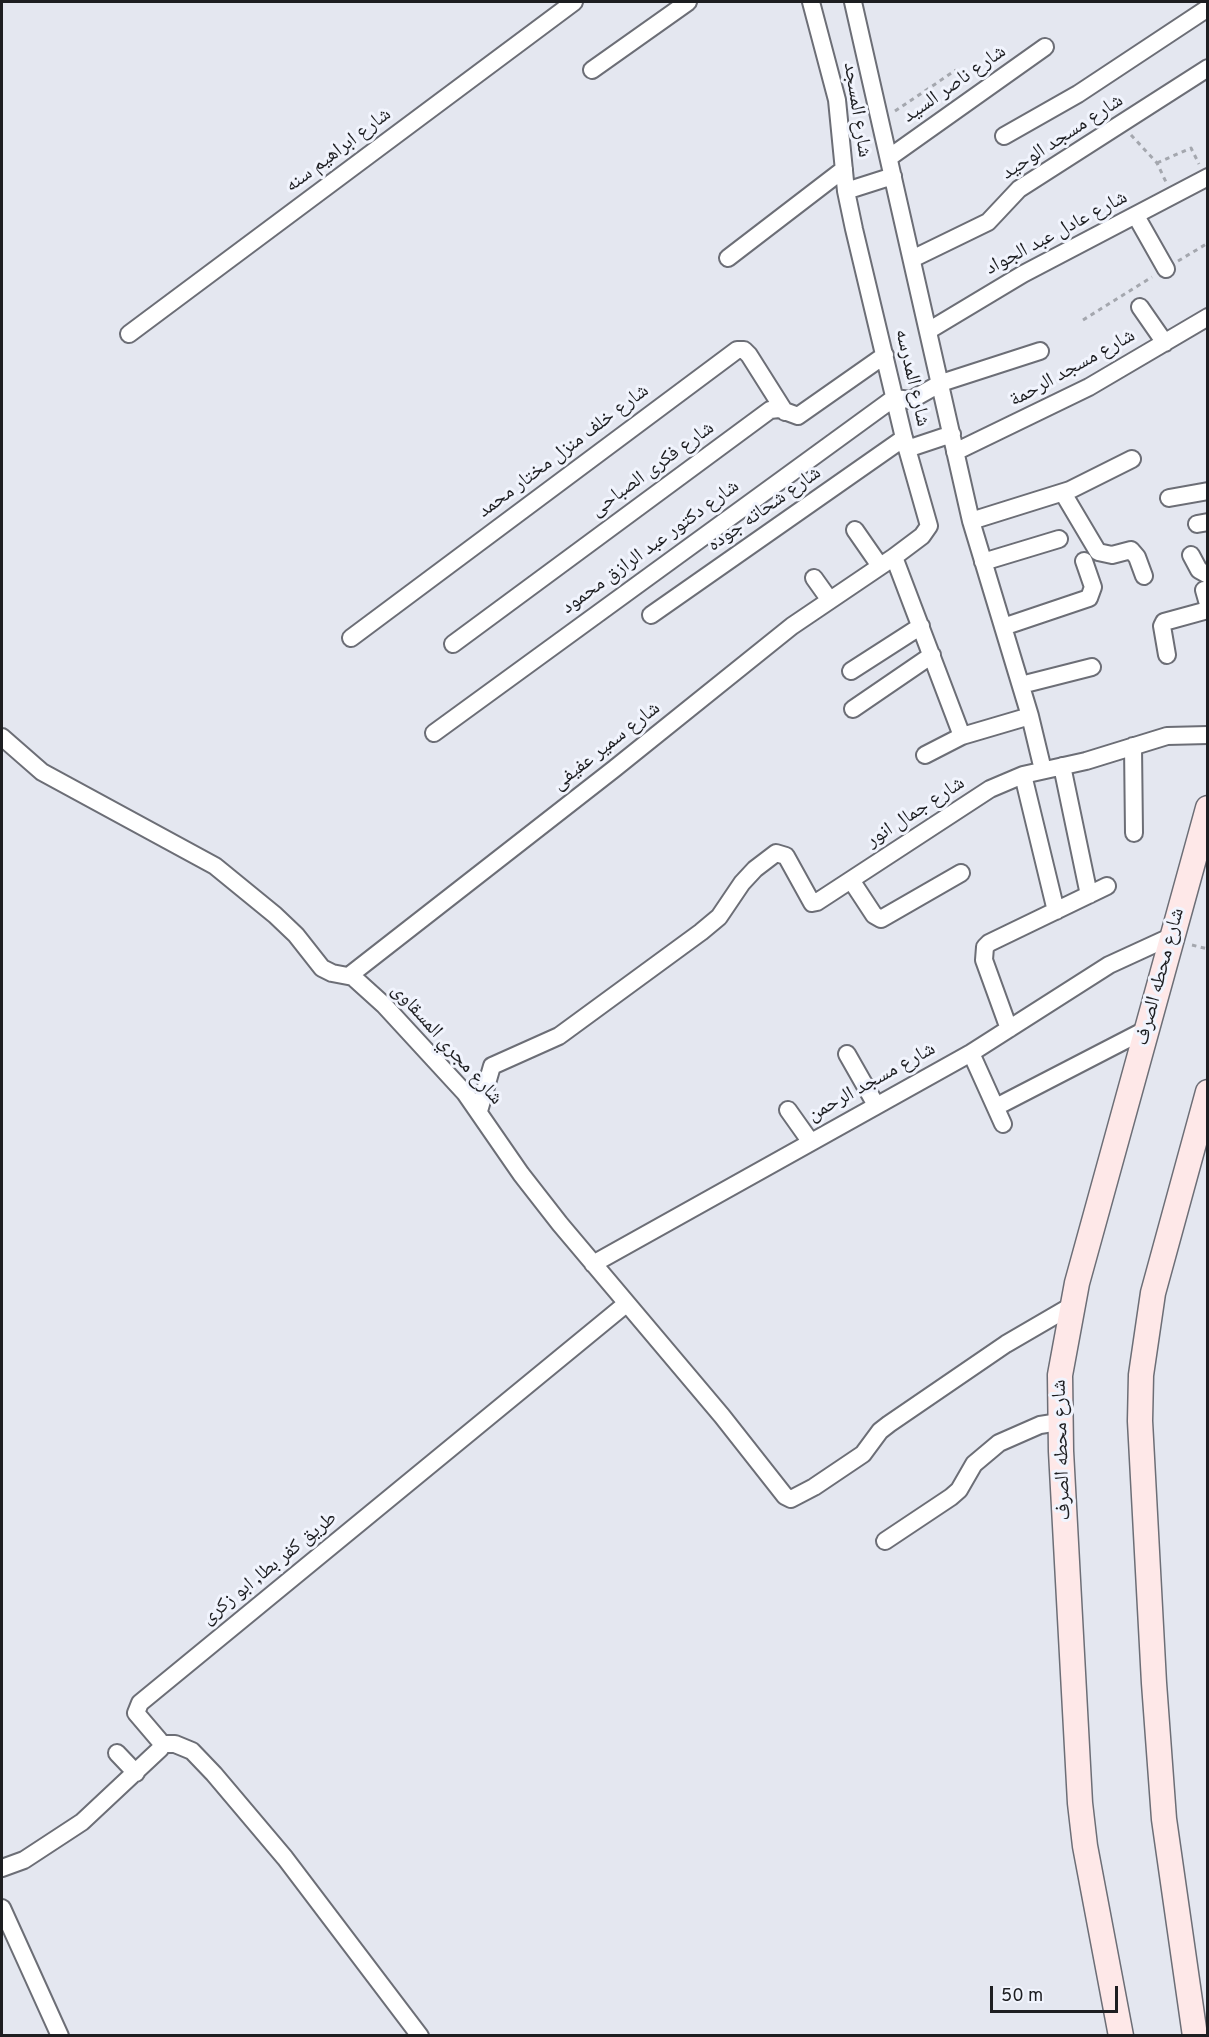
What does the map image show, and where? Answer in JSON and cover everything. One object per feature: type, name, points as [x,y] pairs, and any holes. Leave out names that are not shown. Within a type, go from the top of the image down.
[{"type":"street","name":"شارع ابراهيم سنه","points":[[129,334],[574,2]]},
{"type":"street","points":[[592,70],[688,2]]},
{"type":"street","name":"شارع المسجد","points":[[812,2],[837,100],[846,191]]},
{"type":"street","points":[[853,2],[972,521],[1030,716],[1043,770]]},
{"type":"street","points":[[1004,136],[1078,94],[1208,8]]},
{"type":"street","name":"شارع ناصر السيد","points":[[890,156],[1045,47]]},
{"type":"street","name":"شارع مسجد الوحيد","points":[[912,259],[988,222],[1019,189],[1208,68]]},
{"type":"street","points":[[728,258],[844,169]]},
{"type":"street","points":[[846,191],[893,176]]},
{"type":"street","name":"شارع عادل عبد الجواد","points":[[928,331],[1023,273],[1136,216],[1206,177]]},
{"type":"street","name":"شارع المدرسه","points":[[846,191],[905,444],[929,526],[922,536],[887,562]]},
{"type":"street","points":[[1136,216],[1166,268]]},
{"type":"street","points":[[1140,307],[1165,343]]},
{"type":"street","name":"شارع مسجد الرحمة","points":[[955,452],[1089,387],[1208,317]]},
{"type":"street","name":"شارع خلف منزل مختار محمد","points":[[351,638],[737,350],[744,350],[749,355],[786,412]]},
{"type":"street","points":[[894,398],[911,400],[941,383],[1040,351]]},
{"type":"street","name":"شارع فكرى الصباحى","points":[[453,644],[770,411],[786,412],[798,416],[885,355]]},
{"type":"street","name":"شارع دكتور عبد الرازق محمود","points":[[434,733],[894,398]]},
{"type":"street","name":"شارع شحاته جوده","points":[[651,615],[905,444],[952,434]]},
{"type":"street","points":[[972,521],[1063,493],[1132,459]]},
{"type":"street","points":[[1169,498],[1208,491]]},
{"type":"street","points":[[1063,493],[1098,552],[1112,555],[1127,550],[1134,552],[1144,576]]},
{"type":"street","points":[[855,530],[887,562],[921,626],[962,736]]},
{"type":"street","points":[[983,561],[1059,539]]},
{"type":"street","points":[[1191,555],[1206,590]]},
{"type":"street","points":[[1004,627],[1089,598],[1093,587],[1084,561]]},
{"type":"street","name":"شارع سمير عفيفى","points":[[350,975],[829,599],[887,562]]},
{"type":"street","points":[[814,578],[829,599]]},
{"type":"street","points":[[1167,655],[1162,626],[1167,620],[1208,610]]},
{"type":"street","points":[[851,671],[921,626]]},
{"type":"street","points":[[854,708],[932,655]]},
{"type":"street","points":[[1021,685],[1092,667]]},
{"type":"street","points":[[925,755],[962,736],[1030,716]]},
{"type":"street","name":"شارع جمال انور","points":[[479,1111],[492,1066],[559,1036],[701,932],[719,917],[755,868],[776,853],[786,856],[812,903],[817,902],[990,789],[1023,775],[1167,736],[1208,735]]},
{"type":"street","name":"شارع مجري المسقاوى","points":[[2,737],[42,772],[215,866],[296,935],[322,968],[332,973],[350,975],[384,1005],[448,1072],[479,1111],[521,1174],[593,1264],[722,1416],[772,1481],[791,1499],[805,1493],[863,1454],[889,1424],[1006,1344],[1073,1305]]},
{"type":"street","points":[[1133,746],[1134,833]]},
{"type":"street","points":[[1062,766],[1089,895]]},
{"type":"street","points":[[1023,775],[1056,911]]},
{"type":"street","name":"شارع محطه الصرف","points":[[1121,2036],[1085,1846],[1080,1803],[1059,1422],[1060,1375],[1073,1305],[1147,1029],[1177,940],[1208,808]]},
{"type":"street","points":[[851,880],[874,915],[881,919],[961,873]]},
{"type":"street","points":[[1009,1029],[984,960],[985,947],[1107,886]]},
{"type":"street","name":"شارع مسجد الرحمن","points":[[593,1264],[971,1053],[1109,965],[1177,940]]},
{"type":"street","points":[[996,1107],[1147,1029]]},
{"type":"street","points":[[971,1053],[1003,1124]]},
{"type":"street","points":[[847,1054],[876,1105]]},
{"type":"street","points":[[1195,2036],[1164,1819],[1154,1683],[1140,1409],[1145,1336],[1153,1293],[1208,1092]]},
{"type":"street","points":[[788,1110],[810,1141]]},
{"type":"street","name":"طريق كفر بطا, ابو زكرى","points":[[162,1744],[136,1713],[140,1703],[626,1304]]},
{"type":"street","points":[[885,1541],[951,1497],[959,1490],[974,1464],[999,1443],[1040,1425],[1059,1422]]},
{"type":"street","points":[[2,1868],[24,1860],[55,1842],[82,1822],[136,1773],[162,1744],[175,1744],[192,1751],[285,1857],[420,2036]]},
{"type":"street","points":[[117,1753],[136,1773]]},
{"type":"street","points":[[2,1908],[60,2036]]},
{"type":"path","points":[[881,120],[956,70]]},
{"type":"path","points":[[1122,125],[1157,163],[1191,148],[1206,177]]},
{"type":"path","points":[[1083,320],[1208,243]]},
{"type":"path","points":[[1177,940],[1208,949]]}]
